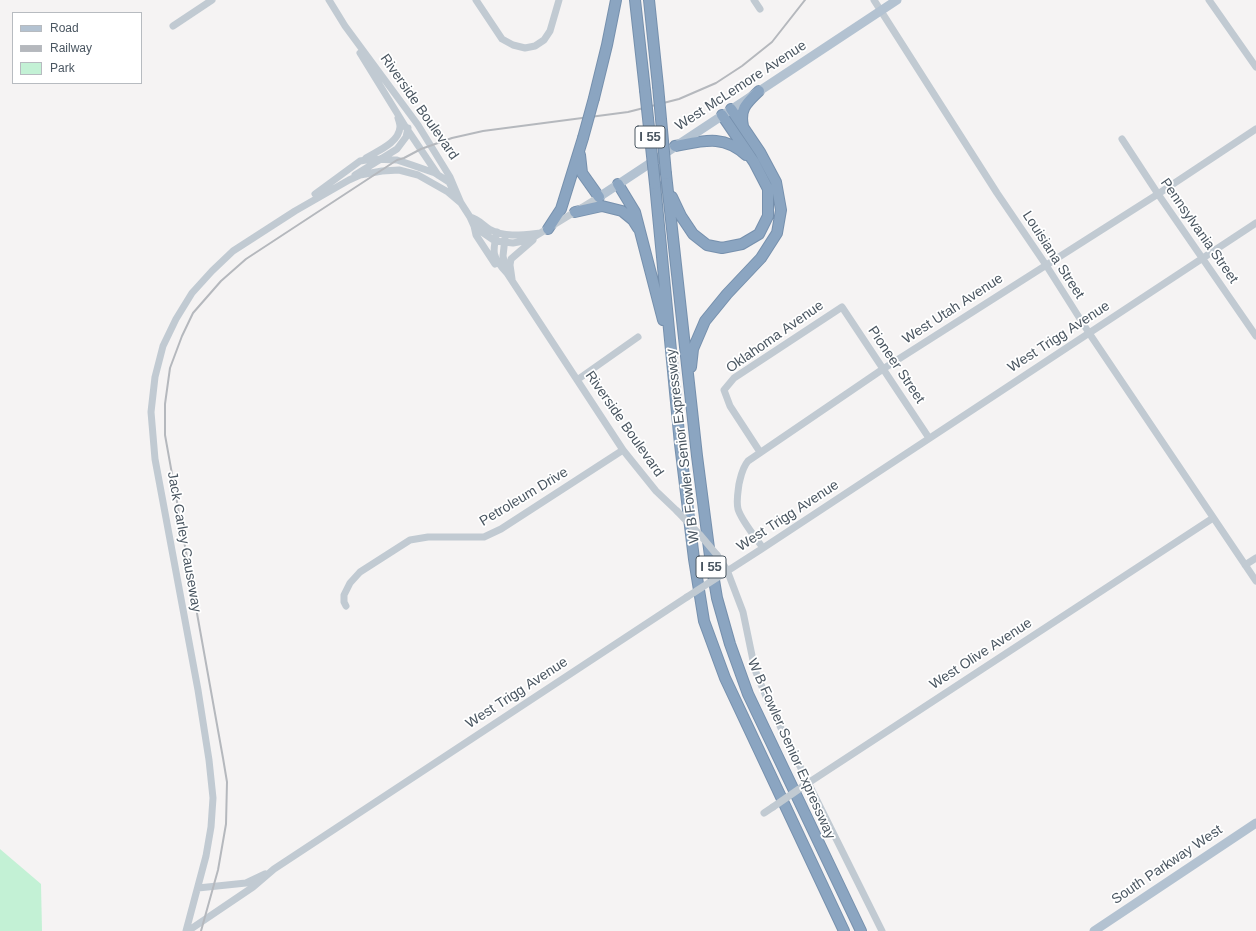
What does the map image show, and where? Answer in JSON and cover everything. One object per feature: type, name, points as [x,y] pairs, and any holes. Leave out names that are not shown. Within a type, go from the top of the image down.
[{"type":"highway","points":[[541,233],[561,208],[594,98],[608,45],[616,0]]},
{"type":"highway","name":"W B Fowler Senior Expressway","points":[[635,0],[655,184],[681,452],[694,559],[704,621],[725,678],[844,931]]},
{"type":"highway","name":"W B Fowler Senior Expressway","points":[[649,0],[689,387],[711,563],[717,598],[730,644],[748,694],[861,931]]},
{"type":"highway","points":[[743,128],[742,113],[746,104],[759,91]]},
{"type":"highway","points":[[689,387],[693,349],[705,321],[727,294],[761,258],[777,233],[781,210],[776,182],[760,152],[731,109]]},
{"type":"highway","points":[[668,190],[680,216],[693,234],[707,246],[722,248],[742,244],[759,234],[768,216],[768,189],[754,162],[722,115]]},
{"type":"highway","points":[[675,146],[711,140],[727,142],[742,151],[754,162]]},
{"type":"highway","points":[[579,151],[582,173],[599,197]]},
{"type":"highway","points":[[618,184],[635,212],[671,353]]},
{"type":"highway","points":[[575,212],[602,206],[622,211],[633,220],[642,235]]},
{"type":"main road","name":"West McLemore Avenue","points":[[599,197],[897,0]]},
{"type":"main road","name":"South Parkway West","points":[[1096,930],[1256,823]]},
{"type":"street","points":[[173,26],[212,0]]},
{"type":"street","name":"Riverside Boulevard","points":[[329,0],[346,26],[418,125],[450,177],[461,203],[470,217],[476,235],[505,277],[513,283]]},
{"type":"street","points":[[476,0],[502,39],[513,45],[525,48],[535,46],[544,40],[550,31],[559,0]]},
{"type":"street","points":[[754,0],[760,9]]},
{"type":"street","name":"Louisiana Street","points":[[874,0],[997,193],[1046,265],[1089,333],[1256,581]]},
{"type":"street","points":[[1209,0],[1256,67]]},
{"type":"street","name":"Riverside Boulevard","points":[[346,26],[363,58],[397,114],[450,194]]},
{"type":"street","points":[[349,180],[397,149],[406,138],[408,126],[400,109],[376,68]]},
{"type":"street","name":"Jack Carley Causeway","points":[[295,211],[360,161],[394,140],[400,126],[397,114]]},
{"type":"street","name":"West Utah Avenue","points":[[763,548],[741,516],[738,509],[737,500],[741,474],[744,465],[748,461],[883,370],[1158,194],[1256,129]]},
{"type":"street","name":"Pennsylvania Street","points":[[1122,139],[1256,336]]},
{"type":"street","points":[[360,161],[372,159],[397,160],[412,165],[449,182],[461,203]]},
{"type":"street","name":"Jack Carley Causeway","points":[[187,931],[206,856],[210,834],[213,798],[209,760],[198,690],[155,459],[151,412],[155,377],[163,346],[176,319],[192,293],[233,251],[295,211],[349,180],[360,175],[399,170],[418,175],[450,194],[461,203]]},
{"type":"street","name":"West McLemore Avenue","points":[[495,241],[526,241],[599,197]]},
{"type":"street","name":"West McLemore Avenue","points":[[470,217],[476,219],[492,230],[514,236],[541,233]]},
{"type":"street","name":"West Trigg Avenue","points":[[274,869],[1256,223]]},
{"type":"street","points":[[474,226],[495,241]]},
{"type":"street","name":"Riverside Boulevard","points":[[497,232],[495,241],[495,256],[497,262],[507,273],[623,450],[656,491],[701,536],[727,570],[743,612],[755,670],[770,706],[805,785],[882,931]]},
{"type":"street","points":[[513,283],[510,265],[511,259],[541,233]]},
{"type":"street","name":"Riverside Boulevard","points":[[506,234],[503,256],[507,273]]},
{"type":"street","name":"Pioneer Street","points":[[842,307],[929,438]]},
{"type":"street","name":"Oklahoma Avenue","points":[[760,452],[730,406],[724,390],[734,378],[842,307]]},
{"type":"street","points":[[577,380],[638,337]]},
{"type":"street","name":"Petroleum Drive","points":[[346,606],[344,602],[344,595],[350,584],[360,572],[410,540],[428,537],[484,537],[501,529],[623,450]]},
{"type":"street","name":"West Olive Avenue","points":[[764,813],[1213,518]]},
{"type":"street","points":[[1245,565],[1256,558]]},
{"type":"street","points":[[198,888],[246,883],[274,869]]},
{"type":"street","points":[[187,931],[253,887],[274,869]]},
{"type":"green space","points":[[0,849],[41,884],[42,931],[0,931]]},
{"type":"railway","points":[[201,931],[218,870],[226,824],[227,782],[165,435],[165,404],[170,368],[182,336],[193,313],[221,281],[246,259],[397,160],[421,149],[452,138],[483,131],[628,112],[679,99],[716,83],[742,66],[772,42],[805,0]]}]
